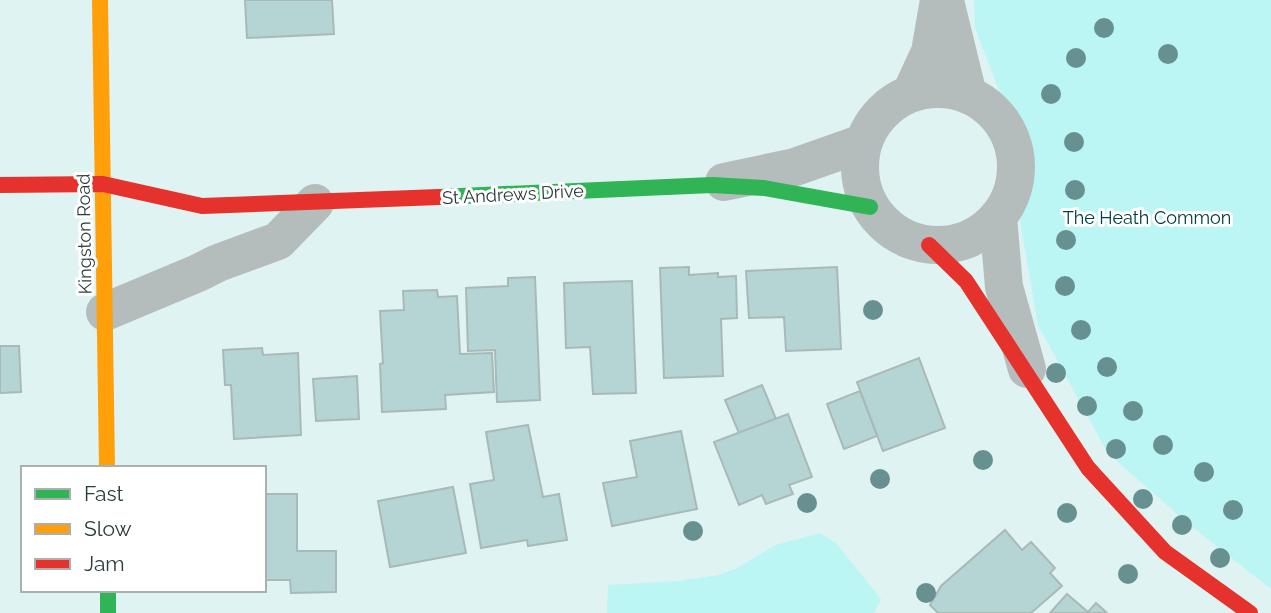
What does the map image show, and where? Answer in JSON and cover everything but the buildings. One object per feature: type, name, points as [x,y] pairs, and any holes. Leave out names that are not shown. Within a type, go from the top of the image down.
[{"type":"street","name":"Kingston Road","points":[[100,0],[107,466]]},
{"type":"street","points":[[911,93],[930,52],[939,0]]},
{"type":"street","points":[[944,0],[968,95]]},
{"type":"street","points":[[938,89],[968,95],[991,110],[1007,131],[1013,147],[1016,175],[1008,201],[998,217],[978,235],[952,244],[929,245],[903,238],[881,221],[870,207],[861,181],[863,143],[876,119],[911,93],[938,89]]},
{"type":"street","name":"St Andrews Drive","points":[[712,185],[795,167],[863,143]]},
{"type":"street","name":"St Andrews Drive","points":[[0,185],[103,184],[202,206],[315,204],[712,185],[764,188],[870,207]]},
{"type":"street","points":[[105,312],[198,274],[218,263],[278,241],[315,204]]},
{"type":"street","points":[[998,217],[1004,287],[1030,378]]},
{"type":"street","points":[[929,245],[966,281],[1088,468],[1165,552],[1250,613]]},
{"type":"street","points":[[108,592],[108,613]]},
{"type":"green space","name":"The Heath Common","points":[[974,0],[1271,0],[1271,589],[1186,522],[1107,452],[1038,325],[1019,215],[1034,155],[1000,93],[975,28]]},
{"type":"green space","points":[[820,533],[836,543],[881,599],[874,613],[607,613],[608,585],[679,581],[719,575],[737,568],[776,545]]},
{"type":"traffic: fast","points":[[439,197],[712,185],[764,188],[870,207]]},
{"type":"traffic: fast","points":[[108,592],[108,613]]},
{"type":"traffic: slow","points":[[100,0],[107,466]]},
{"type":"traffic: jam","points":[[0,185],[103,184],[202,206],[439,197]]},
{"type":"traffic: jam","points":[[929,245],[966,281],[1088,468],[1165,552],[1250,613]]}]
